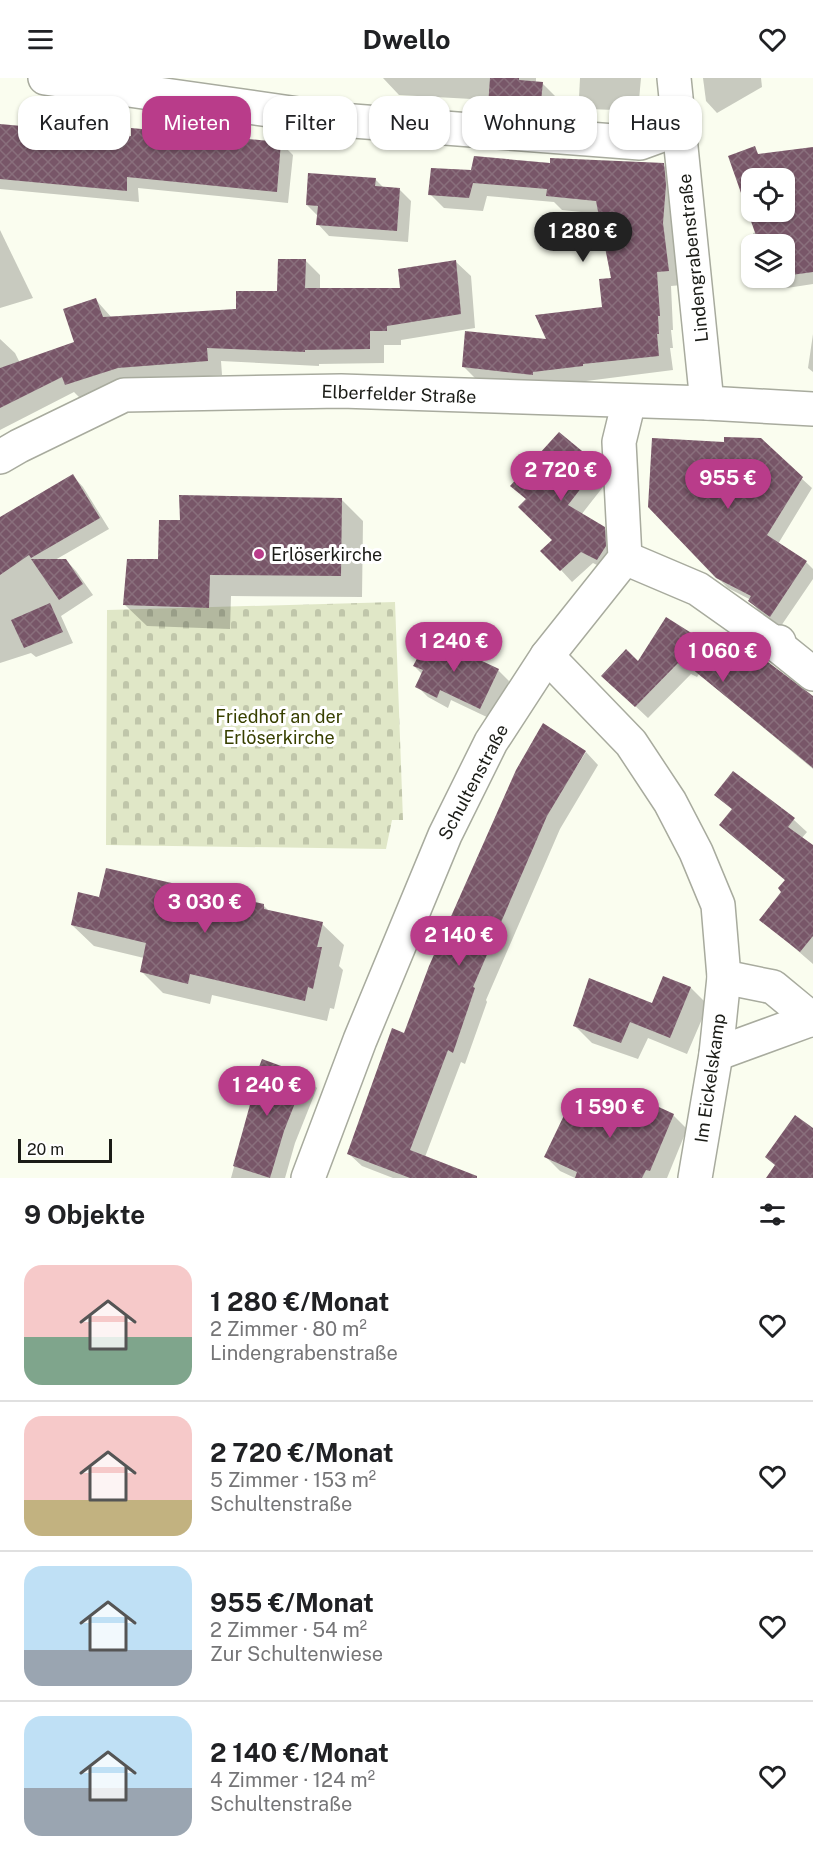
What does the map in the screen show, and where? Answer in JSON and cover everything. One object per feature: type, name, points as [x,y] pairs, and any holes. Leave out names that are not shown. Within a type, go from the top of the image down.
[{"type":"street","points":[[45,78],[340,120],[609,141]]},
{"type":"street","name":"Lindengrabenstraße","points":[[674,78],[676,96]]},
{"type":"street","name":"Lindengrabenstraße","points":[[682,150],[707,403]]},
{"type":"street","name":"Elberfelder Straße","points":[[0,457],[124,395],[341,391],[707,403],[813,409]]},
{"type":"street","points":[[629,401],[619,442],[625,558],[698,589],[778,643],[813,674]]},
{"type":"street","name":"Schultenstraße","points":[[308,1178],[360,1040],[445,835],[491,742],[547,656],[625,558]]},
{"type":"street","name":"Im Eickelskamp","points":[[547,656],[631,743],[670,802],[696,852],[718,905],[724,977],[716,1054],[695,1178]]},
{"type":"street","points":[[724,977],[773,987],[813,1020]]},
{"type":"street","points":[[716,1054],[813,1020]]},
{"type":"green space","name":"Friedhof an der Erlöserkirche","points":[[395,602],[403,820],[392,820],[386,849],[106,845],[107,610]]},
{"type":"building","points":[[490,78],[519,78],[519,80],[543,82],[542,96],[489,96]]},
{"type":"building","points":[[0,124],[18,126],[18,150],[130,150],[131,128],[142,129],[142,150],[251,150],[251,139],[263,140],[263,150],[280,150],[277,192],[127,177],[127,191],[0,179]]},
{"type":"building","points":[[755,146],[758,154],[813,147],[813,272],[795,274],[795,234],[755,234],[751,222],[795,222],[795,168],[741,168],[741,193],[728,156]]},
{"type":"building","points":[[474,156],[550,163],[550,158],[664,163],[666,185],[663,223],[669,271],[657,272],[660,316],[658,316],[659,334],[657,334],[659,356],[583,364],[583,366],[533,372],[533,375],[462,367],[465,331],[546,339],[535,315],[602,307],[599,279],[611,278],[596,201],[546,196],[547,189],[473,183],[469,198],[428,195],[431,168],[471,170]]},
{"type":"building","points":[[308,173],[376,178],[375,186],[400,188],[397,231],[316,225],[318,206],[306,205]]},
{"type":"building","points":[[278,259],[306,259],[305,288],[400,288],[398,269],[456,260],[461,314],[387,326],[387,331],[370,331],[370,349],[305,350],[305,352],[207,348],[208,361],[118,368],[65,385],[62,377],[0,408],[0,368],[74,342],[63,309],[96,298],[103,317],[236,309],[236,291],[277,291]]},
{"type":"building","points":[[559,432],[599,465],[568,505],[605,527],[606,546],[597,560],[581,552],[560,571],[540,551],[552,540],[518,507],[526,499],[510,486]]},
{"type":"building","points":[[724,437],[761,438],[803,477],[767,535],[807,561],[770,617],[748,601],[751,596],[716,578],[648,507],[652,438],[724,442]]},
{"type":"building","points":[[73,474],[100,518],[31,558],[29,555],[0,575],[0,517]]},
{"type":"building","name":"Erlöserkirche","points":[[179,495],[342,498],[341,576],[210,575],[209,608],[123,605],[127,559],[158,559],[159,520],[180,520]]},
{"type":"building","points":[[31,559],[66,559],[83,584],[59,600]]},
{"type":"building","points":[[50,603],[63,632],[24,648],[11,620]]},
{"type":"building","points":[[666,617],[731,658],[744,644],[813,696],[813,768],[686,664],[684,667],[678,663],[635,707],[601,676],[626,649],[638,661]]},
{"type":"building","points":[[429,636],[499,669],[480,709],[440,690],[437,698],[415,687],[423,670],[413,666]]},
{"type":"building","points":[[543,723],[586,751],[547,816],[473,987],[475,988],[453,1053],[448,1050],[410,1150],[477,1176],[477,1178],[410,1178],[347,1154],[392,1028],[404,1033],[429,966],[516,770]]},
{"type":"building","points":[[733,771],[795,818],[788,827],[813,845],[813,936],[800,952],[759,920],[781,892],[778,888],[785,880],[719,825],[732,809],[714,795]]},
{"type":"building","points":[[106,868],[264,904],[264,909],[323,922],[317,947],[322,947],[313,989],[308,987],[305,1001],[190,974],[188,984],[140,972],[146,943],[71,925],[78,892],[99,897]]},
{"type":"building","points":[[663,976],[691,987],[670,1038],[630,1022],[621,1043],[573,1026],[589,978],[652,1003]]},
{"type":"building","points":[[262,1059],[306,1075],[284,1131],[270,1178],[233,1166],[251,1101],[247,1099]]},
{"type":"building","points":[[595,1094],[636,1111],[637,1097],[674,1114],[650,1171],[646,1170],[642,1178],[575,1178],[577,1172],[544,1157],[570,1103],[590,1110]]},
{"type":"building","points":[[795,1115],[813,1128],[813,1178],[766,1178],[775,1165],[765,1157]]},
{"type":"place","name":"Erlöserkirche","points":[[259,554]]}]
